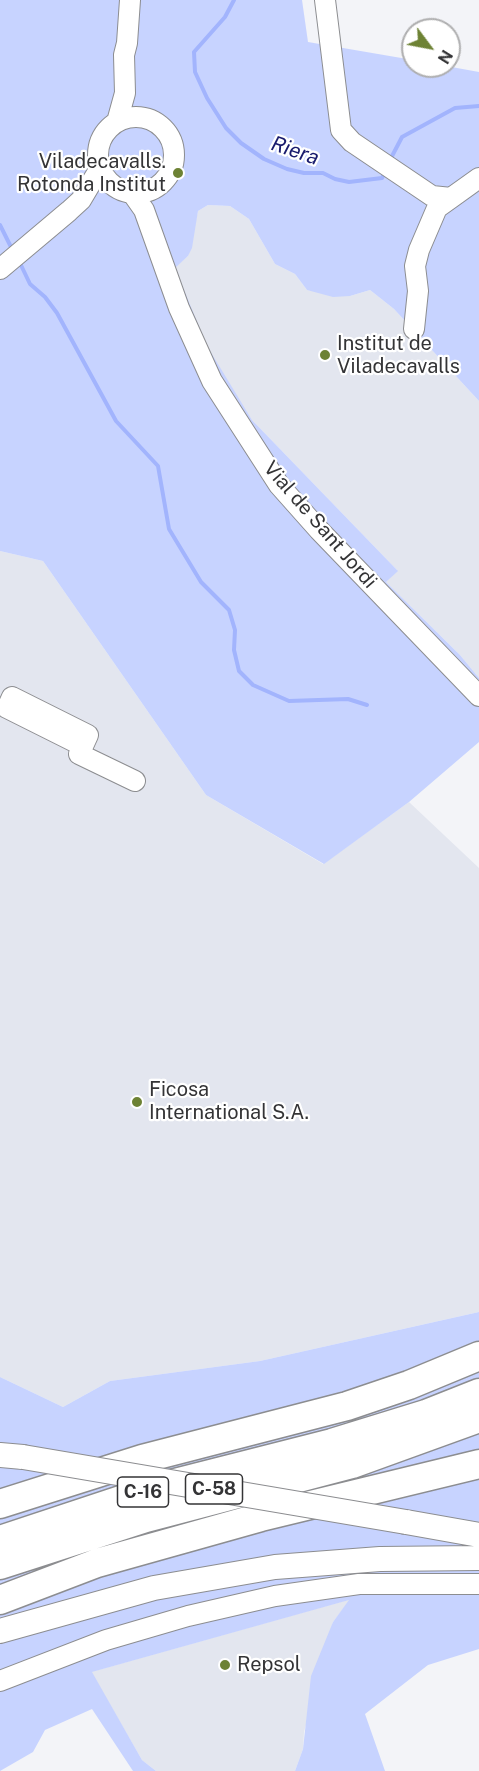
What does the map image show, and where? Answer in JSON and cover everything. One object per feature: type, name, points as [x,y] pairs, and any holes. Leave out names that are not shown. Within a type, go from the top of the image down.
[{"type":"highway","points":[[0,1504],[142,1459],[347,1406],[409,1385],[479,1356]]},
{"type":"highway","name":"C-16","points":[[0,1540],[162,1486],[332,1443],[426,1414],[479,1393]]},
{"type":"highway","name":"C-16","points":[[0,1565],[146,1518],[352,1464],[479,1418]]},
{"type":"highway","points":[[0,1598],[99,1551],[192,1517],[320,1482],[352,1464]]},
{"type":"highway","points":[[0,1598],[97,1563],[261,1517],[479,1464]]},
{"type":"main road","name":"C-58","points":[[12,1456],[479,1535]]},
{"type":"main road","points":[[0,1631],[154,1588],[275,1567],[369,1560],[479,1558]]},
{"type":"street","points":[[0,269],[81,200],[100,168],[100,145],[105,134],[117,122],[123,107],[124,55],[130,0]]},
{"type":"street","points":[[325,0],[340,130],[352,142],[432,196],[451,198]]},
{"type":"street","points":[[127,43],[132,55],[132,74],[149,119]]},
{"type":"street","points":[[81,200],[124,190],[145,193],[161,184],[172,170],[174,150],[166,131],[149,119],[135,117],[117,122]]},
{"type":"street","points":[[100,168],[124,190]]},
{"type":"street","points":[[414,329],[418,291],[415,266],[419,250],[437,208],[479,178]]},
{"type":"street","points":[[153,232],[161,184]]},
{"type":"street","name":"Vial de Sant Jordi","points":[[124,190],[139,200],[148,226],[153,232],[179,308],[212,381],[279,485],[319,530],[479,696]]},
{"type":"street","points":[[83,746],[79,754],[135,781]]},
{"type":"street","points":[[0,1682],[106,1640],[188,1616],[275,1596],[345,1585],[479,1584]]},
{"type":"shaded area","points":[[0,0],[302,0],[308,42],[401,58],[401,78],[461,78],[461,69],[479,72],[479,401],[394,309],[370,290],[350,296],[333,297],[307,290],[295,274],[275,264],[249,219],[230,206],[208,205],[198,211],[192,248],[188,256],[175,268],[207,346],[252,420],[398,571],[386,582],[460,655],[479,678],[479,742],[409,802],[324,864],[206,795],[43,561],[0,551]]},
{"type":"shaded area","name":"Institut de Viladecavalls","points":[[208,205],[230,206],[249,219],[275,264],[295,274],[307,290],[350,296],[370,290],[394,309],[479,401],[479,678],[460,655],[386,582],[397,570],[252,420],[206,346],[175,267],[188,256],[198,211]]},
{"type":"shaded area","points":[[0,551],[43,561],[206,795],[323,864],[409,802],[479,868],[479,1312],[260,1361],[110,1381],[63,1407],[0,1377]]},
{"type":"shaded area","points":[[479,1312],[479,1649],[428,1665],[365,1714],[385,1771],[295,1771],[303,1749],[311,1676],[333,1622],[349,1600],[92,1672],[142,1760],[156,1771],[133,1771],[92,1709],[45,1730],[33,1752],[0,1771],[0,1377],[63,1407],[110,1381],[260,1361]]},
{"type":"shaded area","points":[[351,1599],[333,1622],[304,1732],[303,1749],[295,1771],[156,1771],[142,1760],[91,1672]]},
{"type":"waterway","name":"Riera","points":[[234,0],[225,17],[194,52],[195,72],[207,98],[226,128],[241,143],[264,159],[287,169],[304,173],[323,173],[349,182],[382,178],[385,172]]},
{"type":"waterway","name":"Riera","points":[[390,160],[402,137],[455,108],[479,106]]},
{"type":"waterway","points":[[0,225],[12,249]]},
{"type":"waterway","points":[[19,261],[30,284],[45,297],[57,313],[116,421],[158,466],[169,529],[201,582],[229,610],[235,630],[234,650],[239,671],[253,685],[289,701],[348,699],[367,705]]},
{"type":"place","name":"Viladecavalls. Rotonda Institut","points":[[178,173]]},
{"type":"place","name":"Institut de Viladecavalls","points":[[325,355]]},
{"type":"place","name":"Ficosa International S.A.","points":[[137,1102]]},
{"type":"place","name":"Repsol","points":[[225,1665]]}]
